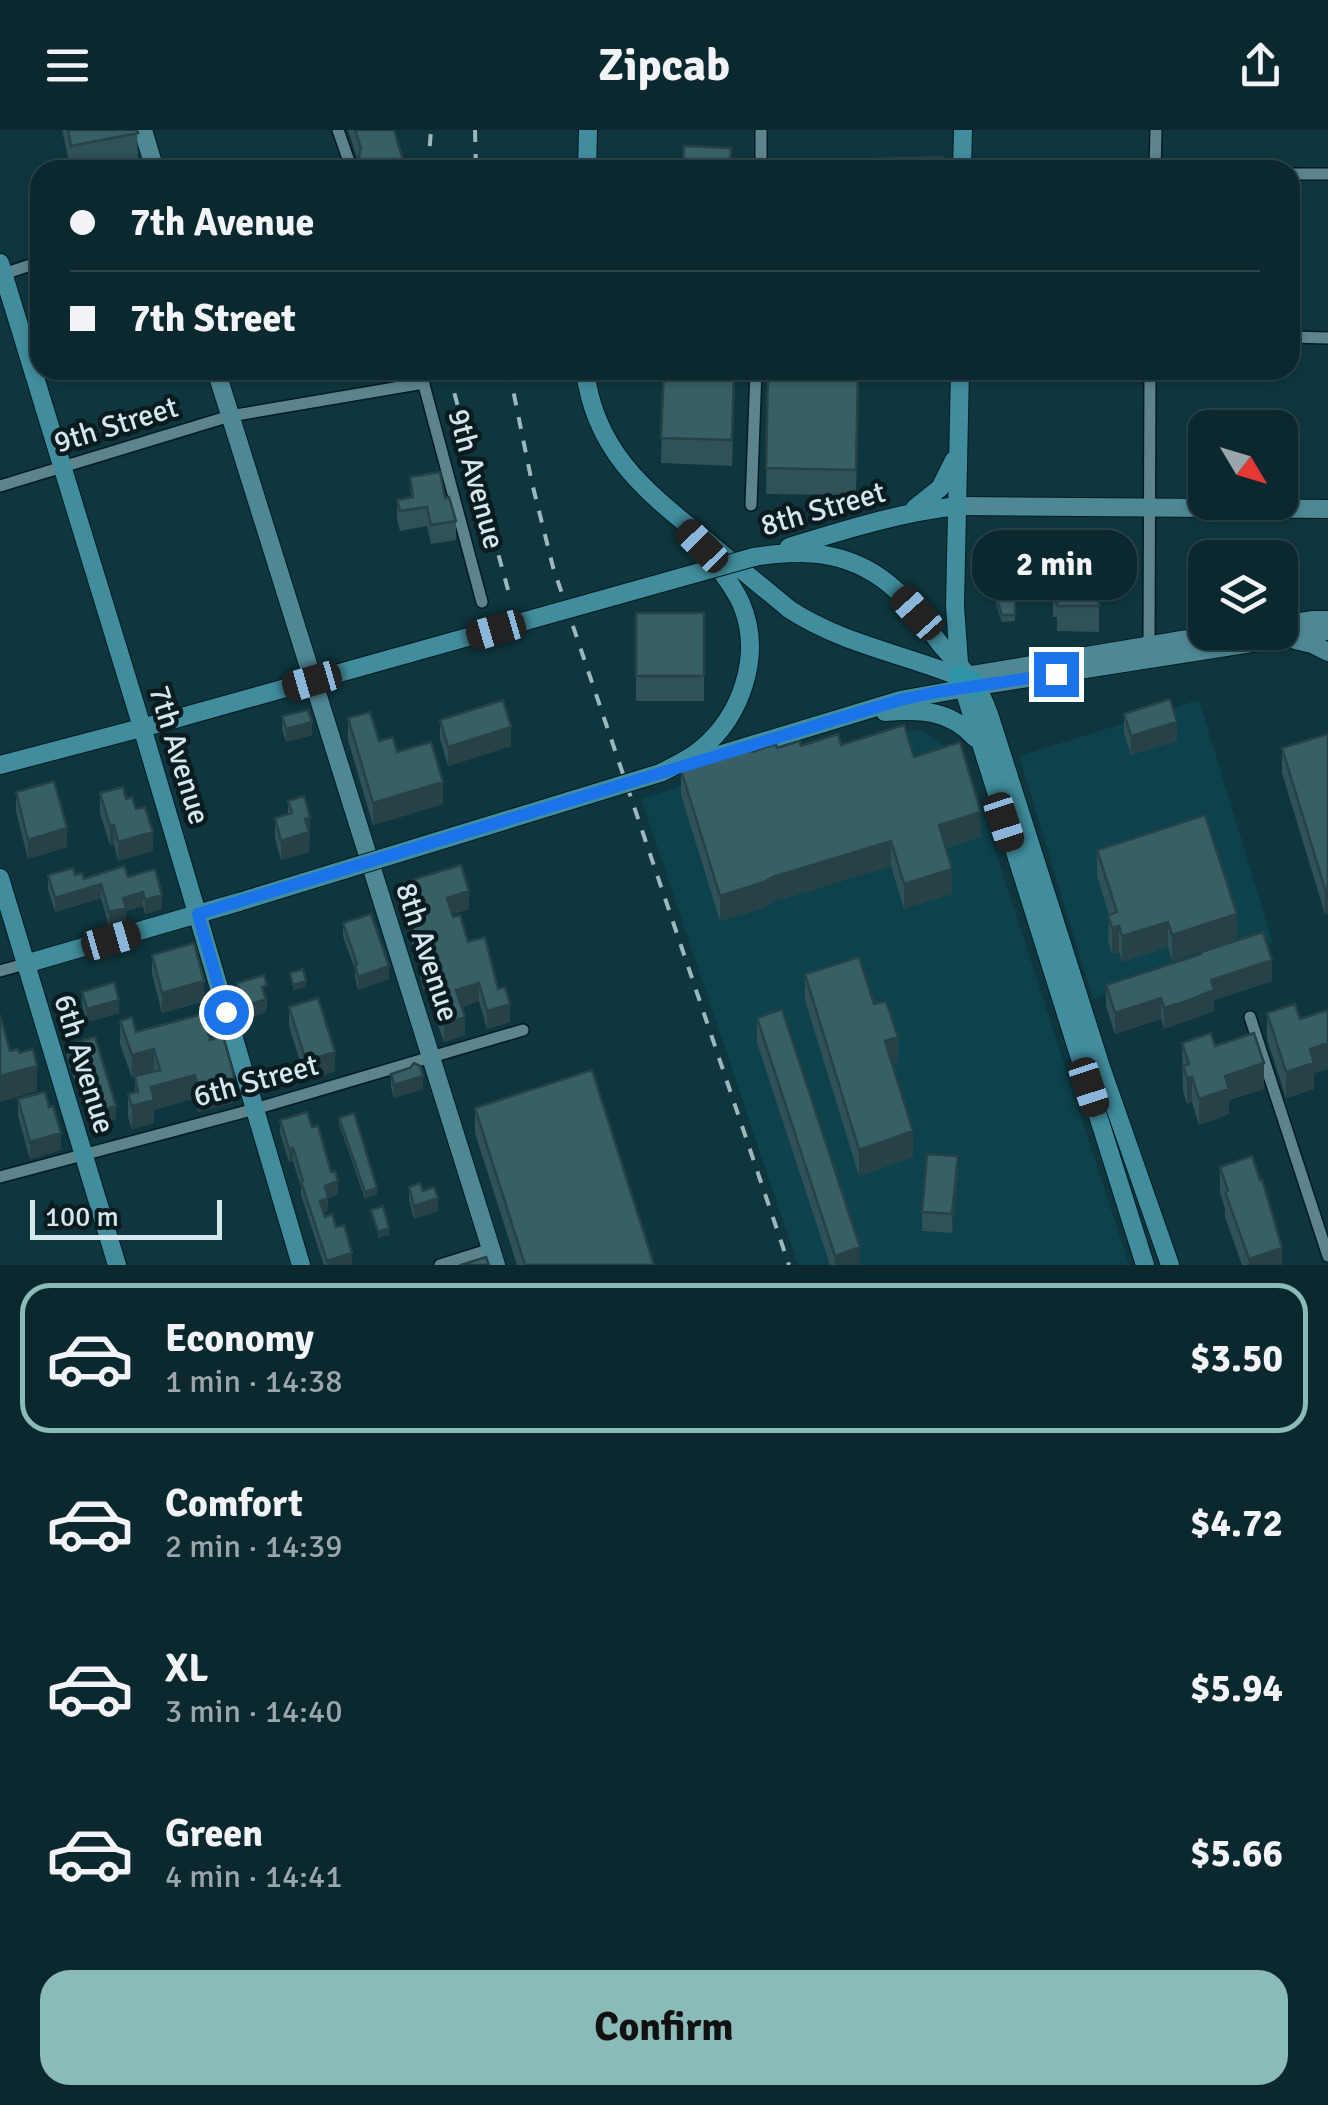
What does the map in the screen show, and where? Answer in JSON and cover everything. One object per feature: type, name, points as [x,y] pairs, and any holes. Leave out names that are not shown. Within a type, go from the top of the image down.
[{"type":"main road","points":[[587,160],[588,130]]},
{"type":"main road","points":[[962,160],[963,130]]},
{"type":"main road","name":"7th Avenue","points":[[1,270],[30,361]]},
{"type":"main road","name":"7th Avenue","points":[[36,380],[301,1265]]},
{"type":"main road","points":[[586,380],[596,420],[608,443],[726,578],[742,606],[749,640],[748,671],[740,698],[723,726],[701,749],[660,773]]},
{"type":"main road","points":[[960,380],[955,606],[965,677],[980,743],[1145,1265]]},
{"type":"main road","points":[[900,516],[940,488],[948,477],[960,440]]},
{"type":"main road","points":[[661,504],[809,622],[965,677]]},
{"type":"main road","name":"8th Street","points":[[0,765],[900,516],[958,506]]},
{"type":"main road","points":[[754,558],[800,552],[826,554],[876,574],[897,591],[989,714],[1102,1070],[1170,1265]]},
{"type":"main road","points":[[25,964],[836,720],[965,677]]},
{"type":"main road","points":[[836,720],[875,713],[926,711],[956,720],[980,743]]},
{"type":"main road","name":"6th Avenue","points":[[0,878],[117,1265]]},
{"type":"street","points":[[143,130],[152,160]]},
{"type":"street","points":[[338,130],[348,160]]},
{"type":"street","points":[[761,160],[762,130]]},
{"type":"street","points":[[1156,130],[1156,160]]},
{"type":"street","points":[[1300,174],[1328,174]]},
{"type":"street","points":[[1,270],[30,264]]},
{"type":"street","points":[[1300,337],[1328,338]]},
{"type":"street","name":"8th Avenue","points":[[219,380],[493,1257]]},
{"type":"street","name":"9th Street","points":[[0,486],[230,416],[403,380]]},
{"type":"street","name":"9th Avenue","points":[[423,380],[482,602]]},
{"type":"street","points":[[751,505],[756,380]]},
{"type":"street","points":[[1149,652],[1150,380]]},
{"type":"street","name":"8th Street","points":[[958,506],[1328,508]]},
{"type":"street","points":[[1298,625],[1328,620]]},
{"type":"street","points":[[1298,631],[1328,631]]},
{"type":"street","points":[[1298,638],[1328,652]]},
{"type":"street","points":[[1149,652],[1188,642]]},
{"type":"street","points":[[965,677],[1188,646]]},
{"type":"street","points":[[0,971],[25,964]]},
{"type":"street","points":[[1250,1016],[1328,1256]]},
{"type":"street","name":"6th Street","points":[[0,1177],[255,1109],[524,1030]]},
{"type":"street","points":[[440,1265],[493,1257]]},
{"type":"shaded area","points":[[1199,700],[1273,943],[1093,999],[1019,756]]},
{"type":"shaded area","points":[[920,729],[966,760],[1129,1265],[798,1265],[641,799],[749,764]]},
{"type":"building","points":[[68,130],[137,130],[138,133],[71,146]]},
{"type":"building","points":[[355,130],[394,130],[403,160],[360,160]]},
{"type":"building","points":[[684,146],[731,148],[730,160],[683,160]]},
{"type":"building","points":[[943,157],[943,160],[874,159]]},
{"type":"building","points":[[664,380],[734,380],[732,440],[661,438]]},
{"type":"building","points":[[768,380],[858,380],[856,470],[766,468]]},
{"type":"building","points":[[440,472],[445,498],[449,497],[456,521],[431,525],[427,507],[400,511],[397,500],[413,497],[410,477]]},
{"type":"building","points":[[1002,543],[1016,543],[1015,615],[1002,615],[996,597],[996,562]]},
{"type":"building","points":[[1057,544],[1080,545],[1080,553],[1097,553],[1099,606],[1057,606],[1053,574],[1057,574]]},
{"type":"building","points":[[636,613],[704,613],[704,676],[636,676]]},
{"type":"building","points":[[1170,699],[1177,722],[1131,736],[1124,714]]},
{"type":"building","points":[[503,700],[511,727],[448,747],[440,720]]},
{"type":"building","points":[[308,710],[312,722],[286,729],[282,716]]},
{"type":"building","points":[[370,712],[379,741],[393,737],[397,752],[431,742],[443,782],[373,803],[348,718]]},
{"type":"building","points":[[904,725],[914,757],[960,742],[981,812],[939,825],[952,869],[904,884],[891,841],[720,896],[681,770],[751,748],[752,752],[800,741],[801,746],[838,734],[841,745]]},
{"type":"building","points":[[1328,734],[1328,888],[1325,889],[1282,748]]},
{"type":"building","points":[[54,781],[67,828],[28,840],[16,792]]},
{"type":"building","points":[[123,787],[126,799],[132,797],[136,809],[145,807],[153,832],[118,842],[100,793]]},
{"type":"building","points":[[304,796],[310,817],[305,819],[309,832],[281,841],[275,818],[292,813],[288,801]]},
{"type":"building","points":[[1205,815],[1237,914],[1172,935],[1168,922],[1122,936],[1119,926],[1112,928],[1108,915],[1117,912],[1097,850]]},
{"type":"building","points":[[461,865],[469,891],[447,898],[453,917],[460,915],[468,942],[485,937],[498,989],[505,987],[510,1004],[487,1011],[479,983],[456,990],[465,1017],[444,1024],[424,973],[420,959],[423,958],[398,884]]},
{"type":"building","points":[[124,866],[128,877],[155,869],[162,895],[145,900],[143,892],[123,898],[126,908],[109,912],[101,884],[55,898],[48,875],[73,868],[75,875],[82,873],[84,879]]},
{"type":"building","points":[[371,914],[389,966],[358,977],[343,923]]},
{"type":"building","points":[[1263,932],[1272,960],[1211,980],[1214,990],[1187,1001],[1164,1008],[1161,998],[1115,1013],[1106,985]]},
{"type":"building","points":[[194,943],[204,981],[162,993],[152,955]]},
{"type":"building","points":[[859,957],[874,1004],[886,1001],[898,1037],[885,1041],[913,1131],[859,1150],[805,974]]},
{"type":"building","points":[[303,969],[306,981],[293,985],[290,973]]},
{"type":"building","points":[[264,975],[266,999],[245,1006],[237,983]]},
{"type":"building","points":[[114,982],[119,1000],[87,1009],[82,992]]},
{"type":"building","points":[[318,998],[335,1052],[306,1061],[289,1007]]},
{"type":"building","points":[[1295,1004],[1300,1019],[1328,1010],[1328,1043],[1310,1049],[1314,1063],[1286,1072],[1267,1013]]},
{"type":"building","points":[[782,1009],[860,1247],[835,1256],[757,1018]]},
{"type":"building","points":[[203,1014],[210,1040],[223,1036],[232,1080],[198,1089],[195,1075],[151,1087],[154,1100],[132,1106],[128,1094],[138,1092],[135,1076],[160,1070],[154,1049],[132,1055],[120,1021],[132,1017],[136,1032]]},
{"type":"building","points":[[0,1015],[10,1051],[33,1049],[37,1066],[0,1076]]},
{"type":"building","points":[[1211,1033],[1215,1046],[1254,1033],[1264,1063],[1225,1076],[1229,1089],[1199,1099],[1192,1077],[1187,1078],[1183,1066],[1189,1064],[1182,1043]]},
{"type":"building","points":[[95,1037],[116,1106],[90,1114],[67,1045]]},
{"type":"building","points":[[414,1063],[420,1066],[423,1076],[394,1085],[391,1074]]},
{"type":"building","points":[[592,1070],[654,1265],[525,1265],[475,1108]]},
{"type":"building","points":[[45,1092],[61,1133],[30,1142],[18,1099]]},
{"type":"building","points":[[307,1112],[312,1127],[318,1126],[331,1172],[335,1171],[338,1181],[325,1186],[328,1198],[320,1201],[325,1217],[332,1214],[336,1227],[344,1225],[352,1253],[327,1261],[293,1148],[289,1149],[280,1120]]},
{"type":"building","points":[[354,1113],[377,1188],[365,1192],[339,1118]]},
{"type":"building","points":[[927,1154],[958,1156],[952,1214],[922,1212]]},
{"type":"building","points":[[1252,1156],[1282,1248],[1249,1259],[1220,1167]]},
{"type":"building","points":[[420,1183],[423,1191],[434,1187],[438,1198],[414,1206],[409,1187]]},
{"type":"building","points":[[383,1206],[389,1228],[378,1232],[371,1210]]},
{"type":"building","points":[[486,1257],[489,1265],[461,1265]]},
{"type":"railway","points":[[429,160],[431,130]]},
{"type":"railway","points":[[475,130],[476,160]]},
{"type":"railway","points":[[451,380],[510,597]]},
{"type":"railway","points":[[511,380],[553,567],[789,1265]]},
{"type":"route","points":[[226,1012],[198,914],[900,700],[1056,674]]}]
